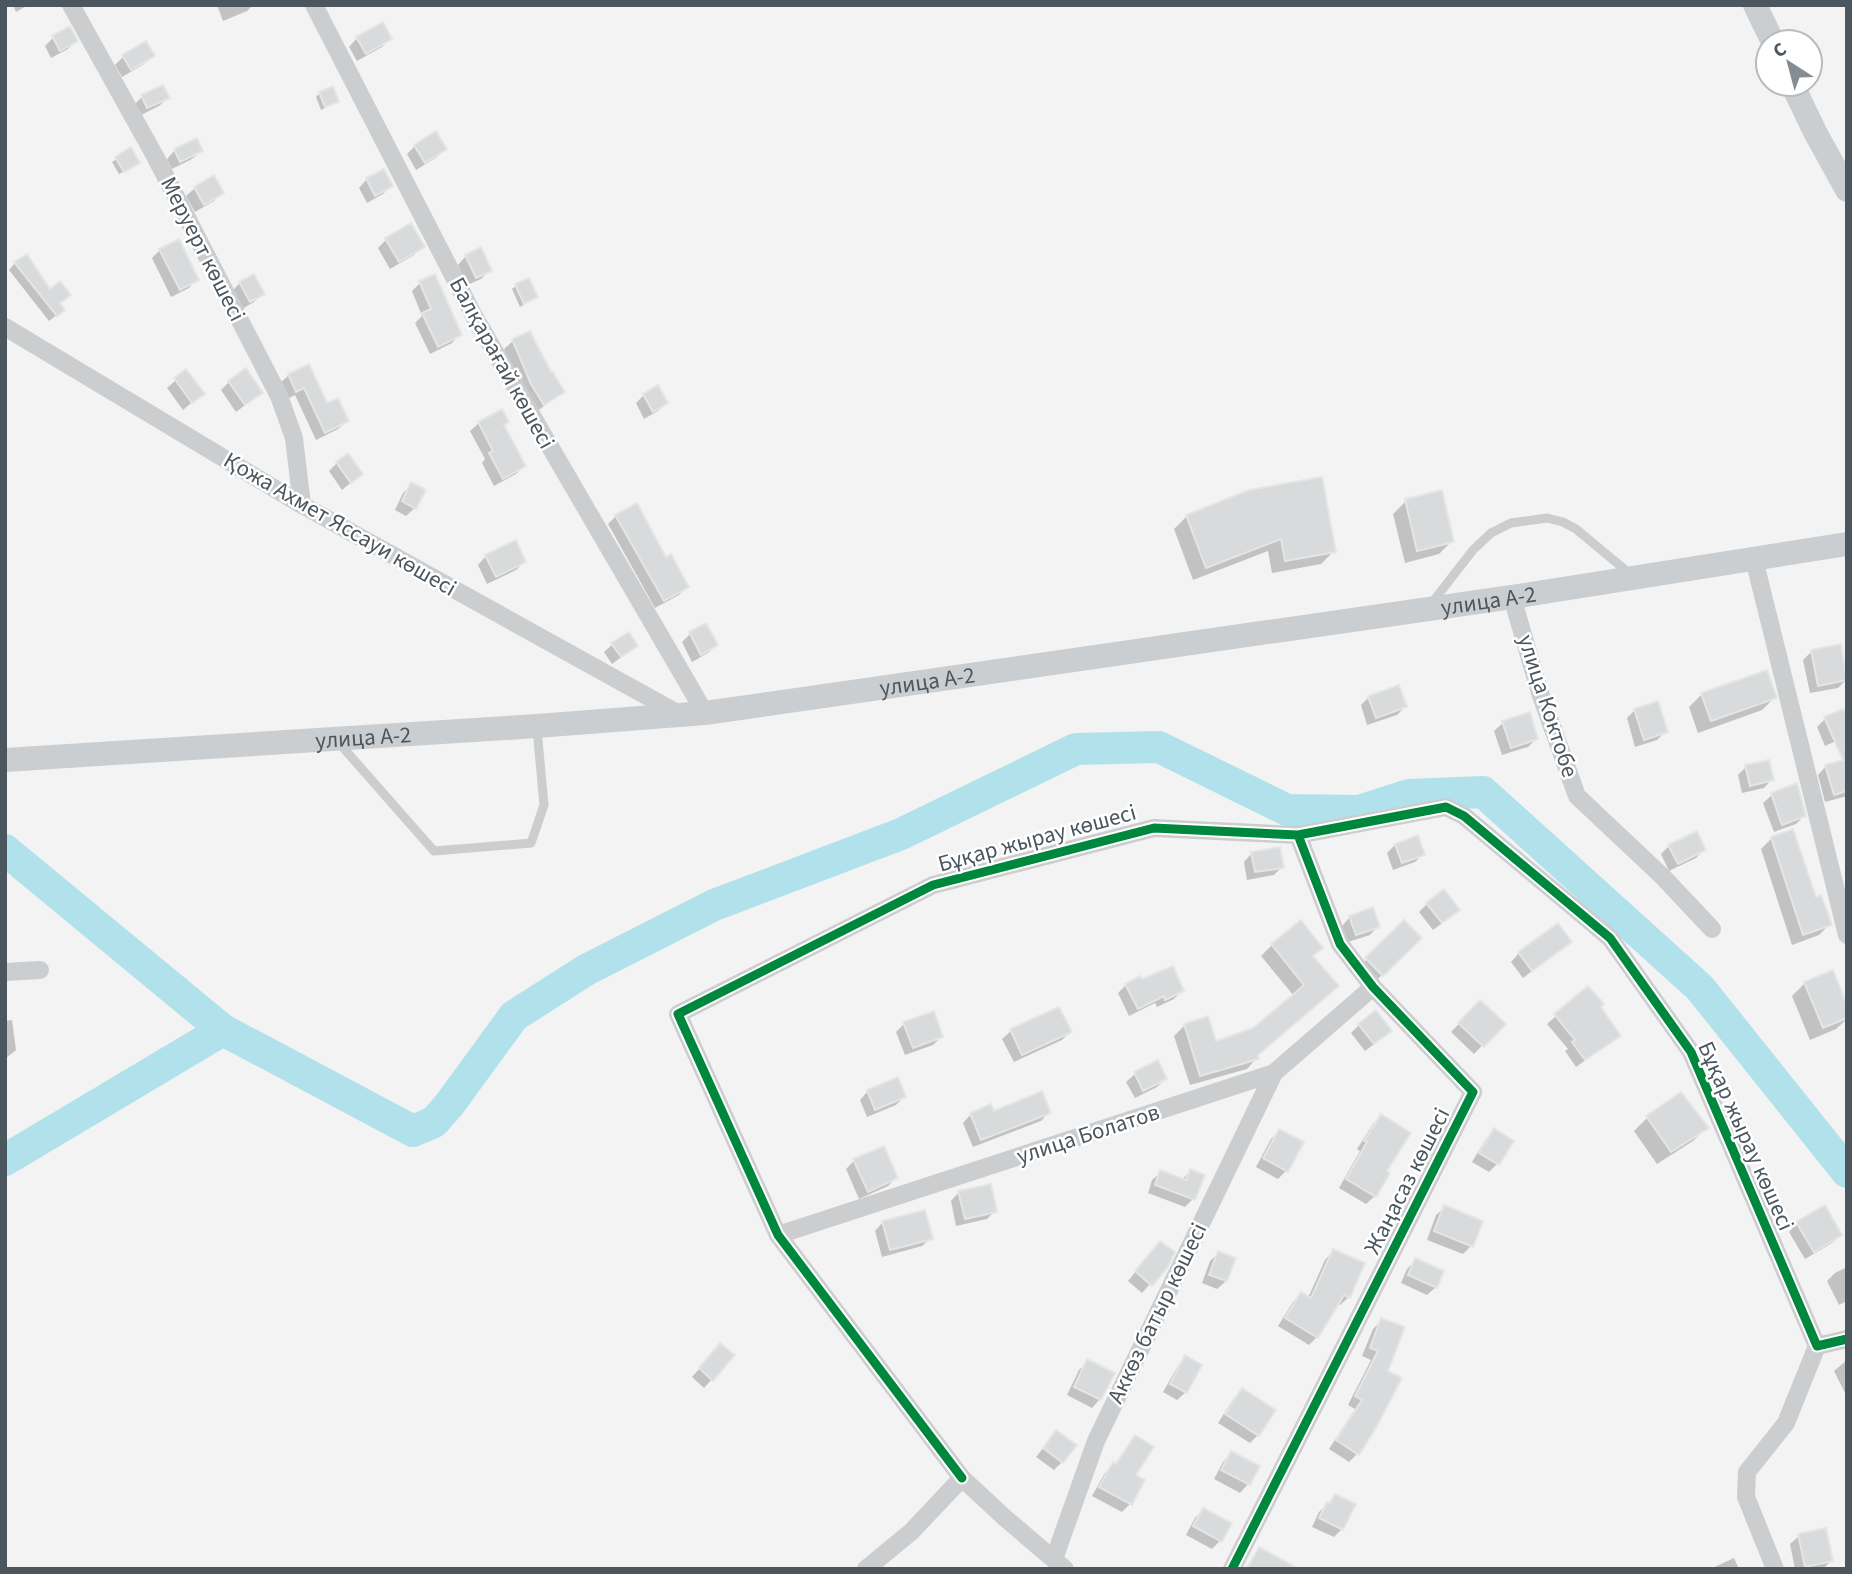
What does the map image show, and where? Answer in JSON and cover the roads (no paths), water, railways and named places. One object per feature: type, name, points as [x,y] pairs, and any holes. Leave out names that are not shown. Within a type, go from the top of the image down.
[{"type":"main road","points":[[1755,5],[1766,28]]},
{"type":"main road","points":[[1799,98],[1847,190]]},
{"type":"main road","name":"улица А-2","points":[[5,760],[705,713],[1070,662],[1845,546]]},
{"type":"street","name":"Меруерт көшесі","points":[[71,5],[156,158],[279,396],[294,438],[302,505]]},
{"type":"street","name":"Балқарағай көшесі","points":[[314,5],[474,316],[705,713]]},
{"type":"street","name":"Қожа Ахмет Яссауи көшесі","points":[[5,327],[302,505],[679,714]]},
{"type":"street","points":[[1754,559],[1847,935]]},
{"type":"street","name":"улица Коктобе","points":[[1512,597],[1540,693],[1577,796],[1663,877],[1712,929]]},
{"type":"street","name":"Бұқар жырау көшесі","points":[[778,1235],[678,1014],[933,885],[1154,828],[1298,835],[1446,807],[1464,816],[1610,938],[1691,1052],[1817,1346]]},
{"type":"street","name":"Жаңасаз көшесі","points":[[1232,1569],[1473,1092],[1373,988],[1340,944],[1298,835]]},
{"type":"street","points":[[5,972],[40,970]]},
{"type":"street","name":"улица Болатов","points":[[778,1235],[1274,1073],[1373,988]]},
{"type":"street","name":"Аккөз батыр көшесі","points":[[1059,1564],[1096,1441],[1274,1073]]},
{"type":"street","points":[[778,1235],[962,1478],[1059,1564]]},
{"type":"street","points":[[1775,1569],[1746,1497],[1747,1472],[1786,1423],[1817,1346],[1847,1339]]},
{"type":"street","points":[[866,1569],[911,1532],[962,1478]]},
{"type":"lane","points":[[1427,608],[1474,550],[1492,533],[1511,523],[1547,518],[1563,522],[1576,529],[1633,576]]},
{"type":"lane","points":[[336,739],[434,851],[531,842],[544,804],[537,726]]},
{"type":"waterway","points":[[5,850],[223,1030],[413,1131],[434,1122],[449,1105],[514,1016],[586,970],[714,905],[901,834],[1076,749],[1159,747],[1287,810],[1359,811],[1409,795],[1483,792],[1700,988],[1847,1172]]},
{"type":"waterway","points":[[5,1160],[223,1030]]}]
